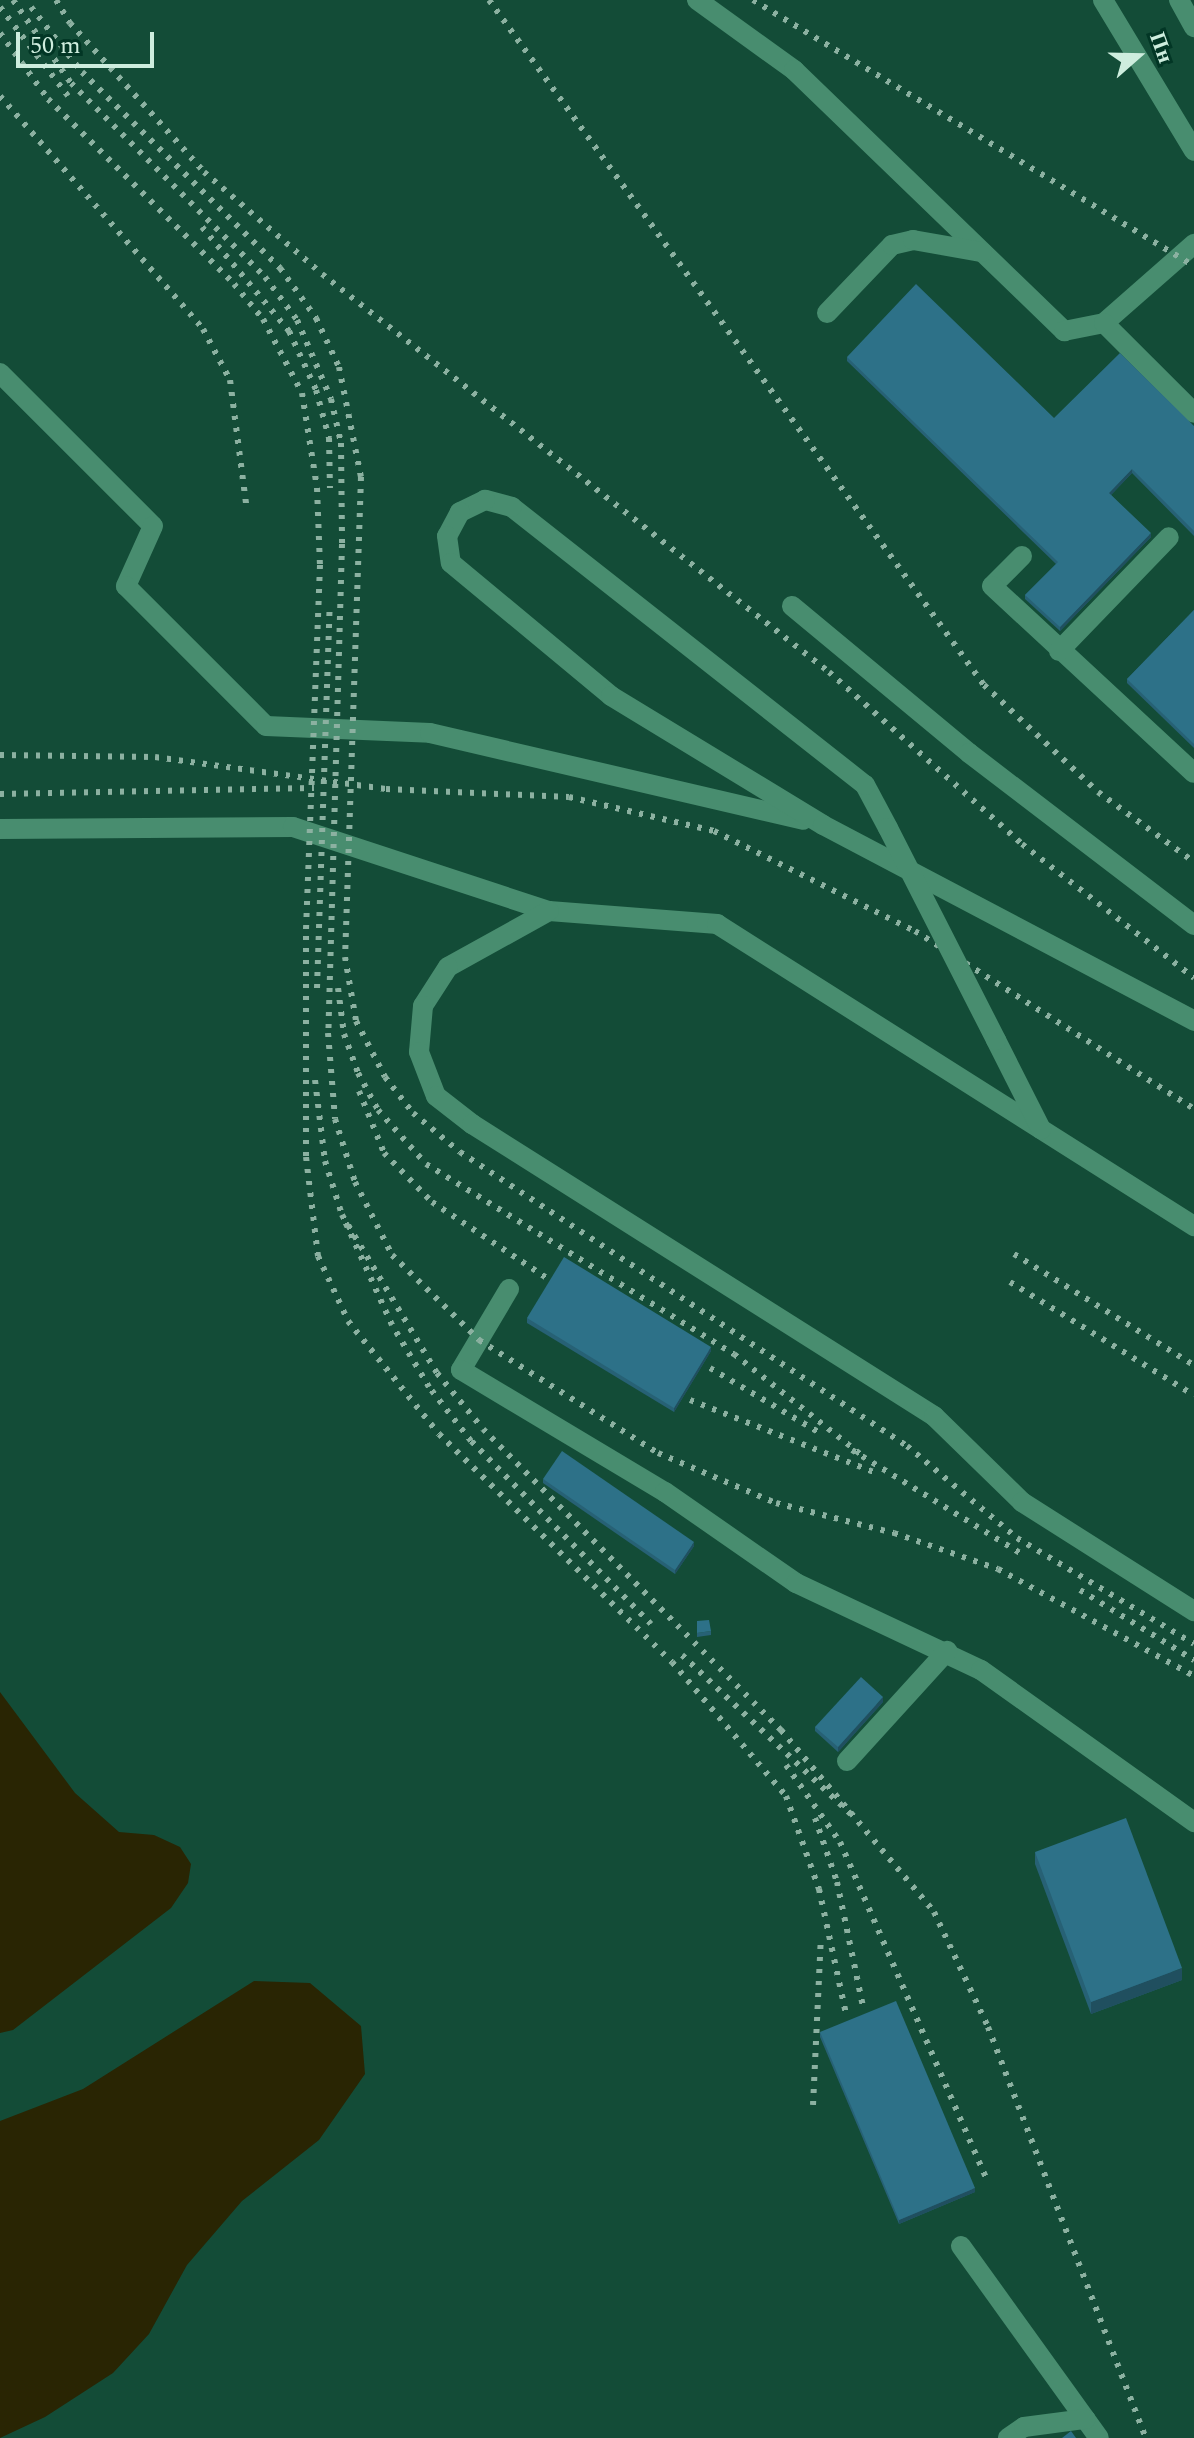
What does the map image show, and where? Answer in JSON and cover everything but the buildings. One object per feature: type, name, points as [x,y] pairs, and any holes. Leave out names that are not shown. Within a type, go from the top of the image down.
[{"type":"lane","points":[[697,0],[794,70],[1064,331],[1104,323],[1194,244]]},
{"type":"lane","points":[[1103,0],[1194,151]]},
{"type":"lane","points":[[1179,0],[1194,27]]},
{"type":"lane","points":[[827,313],[892,245],[913,240],[982,252]]},
{"type":"lane","points":[[1104,323],[1194,413]]},
{"type":"lane","points":[[0,373],[153,526],[126,586],[266,726],[430,733],[823,825]]},
{"type":"lane","points":[[1042,1130],[996,1040],[888,828],[865,785],[512,507],[485,500],[460,512],[447,536],[451,563],[471,583],[611,696],[823,825],[1194,1021]]},
{"type":"lane","points":[[1059,651],[1169,537]]},
{"type":"lane","points":[[1022,556],[992,586],[1194,773]]},
{"type":"lane","points":[[792,606],[969,753],[1194,925]]},
{"type":"lane","points":[[0,829],[293,827],[549,911],[717,924],[1194,1226]]},
{"type":"lane","points":[[549,911],[448,967],[423,1006],[419,1052],[436,1096],[934,1416],[1022,1502],[1194,1611]]},
{"type":"lane","points":[[509,1289],[461,1370],[665,1492],[796,1583],[947,1651],[1194,1822]]},
{"type":"lane","points":[[847,1761],[947,1651]]},
{"type":"lane","points":[[961,2246],[1099,2438]]},
{"type":"lane","points":[[1008,2438],[1024,2427],[1085,2419]]},
{"type":"shaded area","points":[[0,0],[1194,0],[1194,2438],[0,2438]]},
{"type":"shaded area","points":[[0,1692],[75,1793],[119,1832],[154,1835],[180,1847],[191,1864],[188,1883],[171,1908],[13,2030],[0,2033]]},
{"type":"shaded area","points":[[254,1981],[310,1983],[361,2026],[365,2074],[319,2140],[242,2201],[187,2265],[149,2334],[113,2373],[45,2417],[0,2438],[0,2121],[83,2089]]},
{"type":"railway","points":[[13,0],[71,83],[265,277],[297,320],[331,399],[341,443],[342,544],[328,1033],[335,1119],[355,1182],[392,1255],[479,1340],[658,1453],[776,1503],[894,1533],[998,1569],[1194,1676]]},
{"type":"railway","points":[[56,0],[70,23],[204,172],[322,274],[829,672],[1022,844],[1194,978]]},
{"type":"railway","points":[[489,0],[984,685],[1098,792],[1194,862]]},
{"type":"railway","points":[[753,0],[1194,266]]},
{"type":"railway","points":[[0,7],[68,96]]},
{"type":"railway","points":[[31,7],[82,72],[280,268],[316,318],[339,367],[361,477],[345,957],[356,1021],[385,1077],[413,1113],[460,1152],[907,1446],[1017,1538],[1194,1644]]},
{"type":"railway","points":[[0,33],[48,99],[234,284],[263,319],[302,393],[317,488],[320,565],[306,936],[306,1157],[318,1256],[348,1321],[439,1434],[672,1662],[786,1796],[819,1889],[846,2014]]},
{"type":"railway","points":[[0,96],[203,329],[230,380],[246,504]]},
{"type":"railway","points":[[202,227],[289,331],[316,390],[329,438],[330,488]]},
{"type":"railway","points":[[317,988],[330,604]]},
{"type":"railway","points":[[0,755],[155,757],[386,789],[569,797],[714,831],[915,931],[1194,1109]]},
{"type":"railway","points":[[0,794],[314,788]]},
{"type":"railway","points":[[338,988],[344,1034],[358,1073],[378,1110],[426,1164],[734,1354],[860,1454]]},
{"type":"railway","points":[[315,1080],[325,1161],[342,1215]]},
{"type":"railway","points":[[359,1091],[384,1153],[432,1202],[547,1278]]},
{"type":"railway","points":[[651,1624],[471,1441],[429,1387],[392,1325],[342,1215],[437,1373],[483,1429],[781,1730],[934,1912],[988,2027],[1146,2438]]},
{"type":"railway","points":[[1014,1254],[1194,1365]]},
{"type":"railway","points":[[1010,1282],[1194,1395]]},
{"type":"railway","points":[[710,1368],[820,1433]]},
{"type":"railway","points":[[690,1400],[874,1472]]},
{"type":"railway","points":[[852,1450],[1022,1554]]},
{"type":"railway","points":[[1080,1590],[1194,1660]]},
{"type":"railway","points":[[682,1655],[851,1814]]},
{"type":"railway","points":[[786,1765],[840,1842],[987,2180]]},
{"type":"railway","points":[[815,1818],[837,1882],[863,2006]]},
{"type":"railway","points":[[813,2105],[821,1937]]}]
